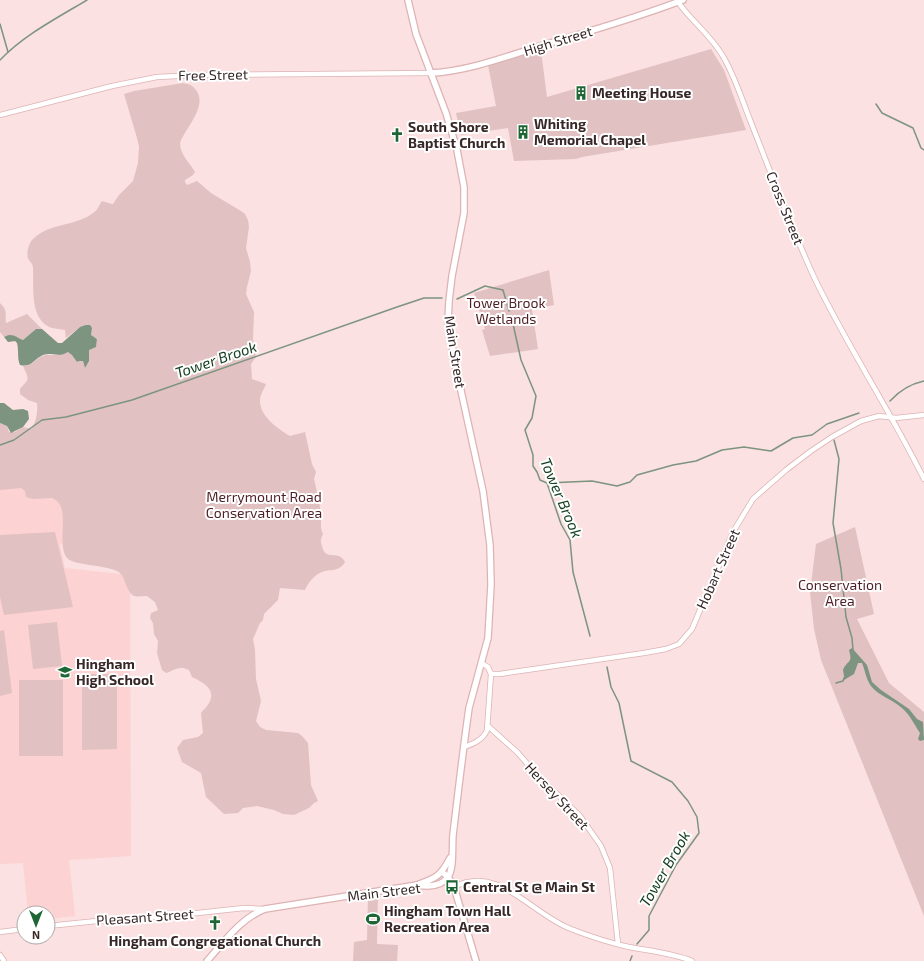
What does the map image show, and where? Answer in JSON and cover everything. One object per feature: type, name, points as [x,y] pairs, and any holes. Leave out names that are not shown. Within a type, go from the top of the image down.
[{"type":"main road","name":"Main Street","points":[[207,961],[242,923],[253,914],[265,909],[417,885],[434,885],[444,881],[448,877],[450,871],[464,747],[471,700],[487,642],[491,585],[489,534],[480,475],[456,368],[448,322],[452,276],[464,213],[464,187],[453,136],[444,107],[416,34],[408,0]]},
{"type":"main road","name":"High Street","points":[[431,72],[457,69],[494,60],[680,1]]},
{"type":"main road","points":[[417,885],[432,880],[442,872],[451,856]]},
{"type":"main road","points":[[442,872],[448,877],[454,887],[476,961]]},
{"type":"street","name":"Cross Street","points":[[680,1],[712,40],[726,62],[736,82],[790,222],[815,278],[852,352],[924,479]]},
{"type":"street","name":"Free Street","points":[[0,115],[112,86],[157,77],[191,75],[431,72]]},
{"type":"street","name":"Hobart Street","points":[[491,674],[612,658],[666,649],[679,644],[692,629],[733,532],[753,499],[792,466],[832,437],[865,419],[879,416],[896,418],[924,415]]},
{"type":"street","points":[[464,747],[478,741],[483,737],[486,734],[488,726],[491,674],[488,667],[481,663]]},
{"type":"street","name":"Hersey Street","points":[[488,726],[518,753],[580,816],[601,846],[610,868],[618,944]]},
{"type":"street","points":[[454,887],[473,880],[496,883],[522,899],[543,915],[566,927],[618,944],[678,956],[692,961]]},
{"type":"street","name":"Pleasant Street","points":[[56,925],[179,916],[244,908],[265,909]]},
{"type":"street","points":[[0,932],[16,930]]},
{"type":"street","points":[[0,955],[4,961]]},
{"type":"shaded area","points":[[90,325],[92,328],[91,335],[97,339],[96,347],[89,350],[89,361],[85,368],[83,361],[77,362],[68,352],[61,355],[43,355],[30,364],[24,366],[20,365],[17,343],[15,341],[8,342],[4,337],[12,335],[23,340],[36,329],[42,329],[58,343],[62,343],[80,327]]},
{"type":"shaded area","points":[[0,403],[4,403],[13,410],[23,409],[28,411],[29,419],[23,427],[11,433],[7,426],[0,423]]},
{"type":"shaded area","name":"Hingham High School","points":[[0,447],[130,530],[60,544],[65,568],[130,575],[131,856],[69,860],[75,916],[56,918],[56,905],[27,905],[23,863],[0,864]]},
{"type":"shaded area","points":[[852,648],[867,665],[872,682],[909,709],[917,719],[923,722],[924,740],[920,741],[918,739],[920,733],[905,711],[871,686],[862,663],[858,663],[854,674],[844,680],[843,670],[850,660],[849,650]]},
{"type":"green space","points":[[711,49],[724,70],[746,130],[576,159],[514,161],[508,128],[461,135],[456,113],[496,106],[488,65],[541,51],[547,97]]},
{"type":"green space","name":"Merrymount Road Conservation Area","points":[[183,83],[193,87],[199,96],[198,110],[180,143],[183,155],[195,172],[185,180],[185,182],[187,185],[197,181],[211,193],[245,214],[248,220],[249,227],[246,248],[251,271],[246,294],[254,312],[253,339],[256,357],[251,364],[252,379],[266,384],[261,395],[261,408],[268,419],[290,436],[305,432],[312,464],[316,472],[314,479],[319,501],[321,528],[323,534],[321,544],[326,553],[329,555],[339,556],[345,562],[337,569],[322,572],[316,575],[305,590],[280,588],[278,600],[264,614],[263,620],[260,623],[253,639],[256,679],[261,701],[256,721],[260,727],[266,730],[298,733],[308,743],[311,785],[318,801],[309,808],[294,815],[283,814],[257,806],[243,808],[238,813],[224,814],[206,797],[201,773],[182,762],[177,748],[183,740],[198,737],[203,733],[201,713],[211,698],[210,690],[200,681],[192,677],[189,670],[180,668],[166,673],[162,670],[157,653],[158,641],[154,634],[153,623],[150,618],[151,613],[158,610],[155,602],[147,596],[134,596],[131,594],[122,576],[117,571],[105,567],[75,562],[67,558],[63,543],[62,509],[58,502],[52,498],[33,499],[26,497],[25,491],[21,488],[0,490],[0,423],[7,426],[9,432],[15,432],[23,427],[31,429],[36,417],[37,403],[28,400],[20,394],[20,389],[28,379],[23,366],[29,365],[45,355],[58,355],[68,352],[72,354],[77,362],[83,361],[85,368],[89,361],[89,349],[96,347],[97,338],[91,335],[92,328],[80,327],[66,338],[65,330],[52,328],[39,318],[34,302],[33,267],[27,255],[29,245],[40,233],[87,217],[96,210],[102,201],[113,204],[119,195],[133,181],[138,163],[139,147],[124,94]]},
{"type":"green space","name":"Tower Brook Wetlands","points":[[549,270],[554,305],[532,309],[538,349],[490,356],[482,330],[485,329],[474,293]]},
{"type":"green space","points":[[0,303],[5,310],[6,323],[27,314],[42,329],[36,329],[23,340],[12,335],[4,337],[0,332]]},
{"type":"green space","name":"Conservation Area","points":[[855,527],[874,614],[857,619],[889,683],[924,712],[924,916],[821,660],[814,629],[810,592],[816,544]]},
{"type":"green space","points":[[55,532],[73,607],[4,615],[0,597],[0,535]]},
{"type":"green space","points":[[57,622],[62,666],[33,669],[28,625]]},
{"type":"green space","points":[[4,630],[12,693],[0,696],[0,631]]},
{"type":"green space","points":[[82,674],[117,674],[117,749],[82,750]]},
{"type":"green space","points":[[19,680],[63,680],[63,756],[19,756]]},
{"type":"green space","name":"Hingham Town Hall Recreation Area","points":[[378,896],[377,944],[398,945],[397,961],[353,961],[354,942],[367,940],[368,898]]},
{"type":"waterway","points":[[0,60],[30,35],[87,0]]},
{"type":"waterway","points":[[0,24],[8,52]]},
{"type":"waterway","points":[[876,104],[882,113],[913,128],[921,148],[924,150]]},
{"type":"waterway","name":"Tower Brook","points":[[457,299],[485,286],[503,290],[509,311]]},
{"type":"waterway","name":"Tower Brook","points":[[0,445],[14,440],[42,420],[66,417],[132,400],[424,298],[442,298]]},
{"type":"waterway","name":"Tower Brook","points":[[513,324],[521,360],[536,396],[532,418],[525,430],[533,455],[533,466],[540,480],[547,483],[561,524],[570,540],[573,572],[590,636]]},
{"type":"waterway","points":[[890,401],[906,388],[924,381]]},
{"type":"waterway","points":[[547,483],[592,481],[617,486],[630,482],[637,475],[673,465],[696,461],[722,450],[744,447],[771,451],[793,438],[812,435],[827,424],[859,413]]},
{"type":"waterway","points":[[834,440],[839,459],[833,523],[841,569],[846,617],[852,638],[853,650]]},
{"type":"waterway","name":"Tower Brook","points":[[607,667],[611,687],[619,703],[631,761],[672,782],[688,801],[697,817],[699,833],[676,865],[649,916],[649,930],[637,944]]},
{"type":"waterway","points":[[836,683],[843,681],[844,678]]},
{"type":"waterway","name":"Tower Brook","points":[[630,961],[632,956]]},
{"type":"place","name":"Meeting House","points":[[581,93]]},
{"type":"place","name":"Whiting Memorial Chapel","points":[[523,132]]},
{"type":"place","name":"South Shore Baptist Church","points":[[397,135]]},
{"type":"place","name":"Hingham High School","points":[[65,672]]},
{"type":"place","name":"Central St @ Main St","points":[[452,887]]},
{"type":"place","name":"Hingham Town Hall Recreation Area","points":[[373,919]]},
{"type":"place","name":"Hingham Congregational Church","points":[[215,923]]}]
